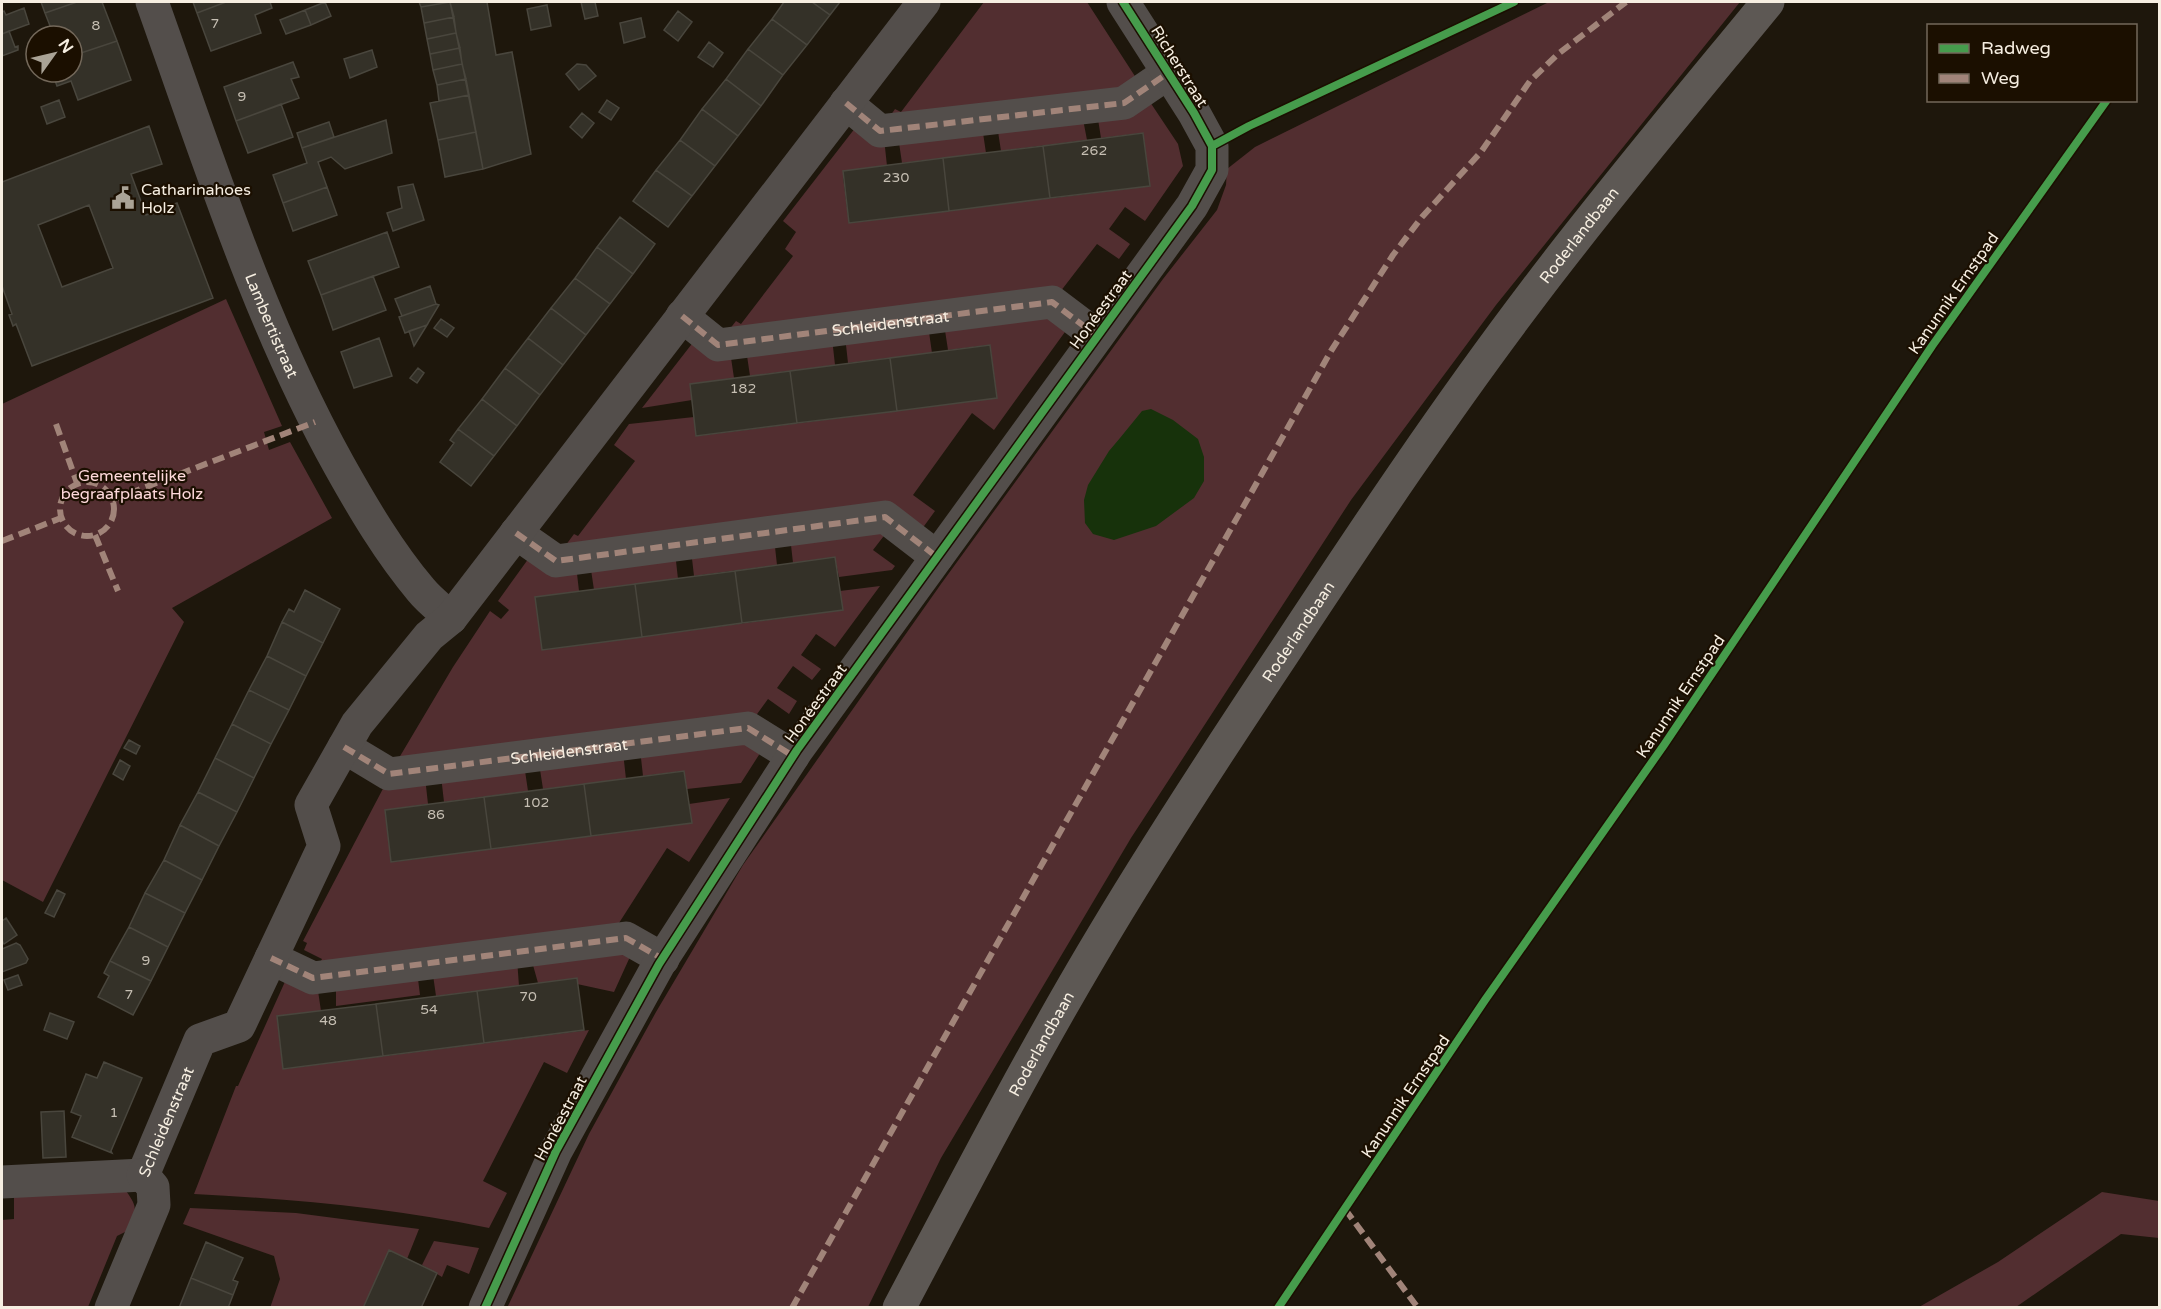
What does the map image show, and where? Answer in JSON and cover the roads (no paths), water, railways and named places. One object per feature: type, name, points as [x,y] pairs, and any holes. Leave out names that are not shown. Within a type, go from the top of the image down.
[{"type":"main road","name":"Roderlandbaan","points":[[899,1308],[1001,1114],[1092,953],[1196,785],[1322,593],[1445,413],[1534,291],[1624,176],[1768,2]]},
{"type":"street","name":"Lambertistraat","points":[[152,2],[244,259],[278,343],[315,422],[356,495],[398,560],[423,592],[451,618]]},
{"type":"street","name":"Schleidenstraat","points":[[111,1308],[154,1205],[153,1187],[143,1175],[200,1040],[239,1026],[324,846],[311,805],[357,724],[429,636],[451,618],[924,2]]},
{"type":"street","name":"Richerstraat","points":[[1123,2],[1212,146]]},
{"type":"street","points":[[846,103],[880,131],[1124,103],[1168,72]]},
{"type":"street","name":"Honéestraat","points":[[485,1308],[556,1151],[663,959],[794,756],[1192,206],[1212,170],[1212,146]]},
{"type":"street","name":"Schleidenstraat","points":[[682,316],[718,345],[1052,302],[1097,336]]},
{"type":"street","points":[[516,533],[556,561],[885,516],[937,557]]},
{"type":"street","name":"Schleidenstraat","points":[[344,747],[389,774],[748,728],[794,756]]},
{"type":"street","points":[[271,958],[313,978],[626,938],[663,959]]},
{"type":"street","points":[[2,1182],[143,1175]]},
{"type":"place","name":"Catharinahoes Holz","points":[[123,198]]},
{"type":"park label","name":"Gemeentelijke begraafplaats Holz","points":[[132,484]]}]
